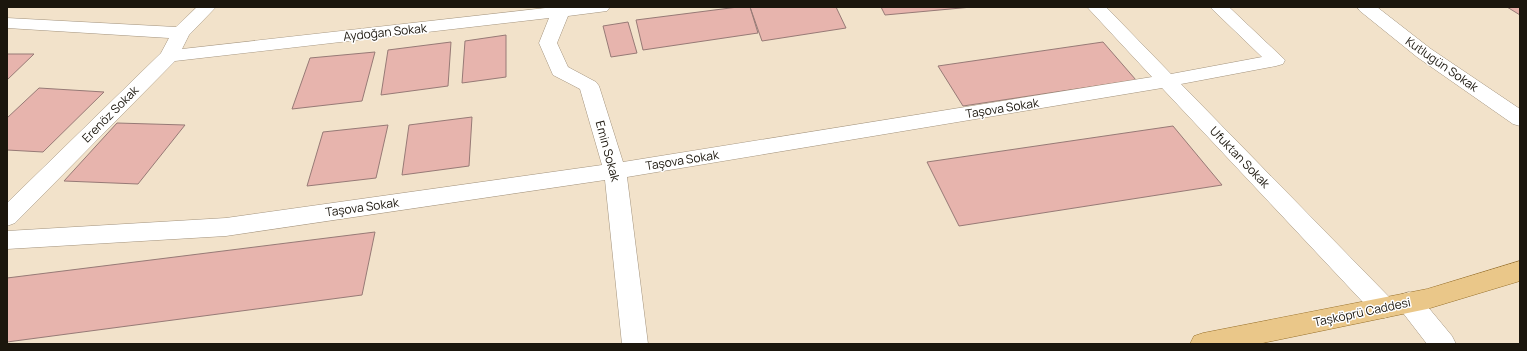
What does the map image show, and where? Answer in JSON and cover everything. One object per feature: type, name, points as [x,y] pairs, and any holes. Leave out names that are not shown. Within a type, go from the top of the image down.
[{"type":"main road","name":"Taşköprü Caddesi","points":[[1203,344],[1428,298],[1520,271]]},
{"type":"street","name":"Erenöz Sokak","points":[[7,217],[169,56],[181,33],[207,7]]},
{"type":"street","name":"Aydoğan Sokak","points":[[169,56],[563,10],[601,7]]},
{"type":"street","name":"Ufuktan Sokak","points":[[1096,7],[1384,308]]},
{"type":"street","name":"Taşova Sokak","points":[[7,240],[226,227],[615,171],[1168,81],[1276,60],[1219,7]]},
{"type":"street","name":"Kutlugün Sokak","points":[[1366,7],[1424,53],[1520,119]]},
{"type":"street","name":"Emin Sokak","points":[[563,10],[548,43],[560,71],[590,86],[615,171],[635,344]]},
{"type":"street","points":[[7,24],[181,33]]},
{"type":"street","points":[[1409,302],[1443,344]]},
{"type":"building","points":[[738,7],[750,7],[758,33],[643,50],[636,20]]},
{"type":"building","points":[[750,7],[836,7],[846,28],[762,41]]},
{"type":"building","points":[[881,7],[972,7],[885,15]]},
{"type":"building","points":[[1507,7],[1520,7],[1520,15]]},
{"type":"building","points":[[628,22],[637,53],[611,57],[603,26]]},
{"type":"building","points":[[506,35],[506,77],[462,83],[465,41]]},
{"type":"building","points":[[451,42],[448,86],[381,95],[388,50]]},
{"type":"building","points":[[1103,42],[1136,80],[963,106],[938,66]]},
{"type":"building","points":[[375,52],[362,101],[292,109],[310,58]]},
{"type":"building","points":[[7,54],[34,54],[7,80]]},
{"type":"building","points":[[39,88],[104,92],[43,152],[7,150],[7,118]]},
{"type":"building","points":[[472,117],[469,166],[402,175],[409,125]]},
{"type":"building","points":[[117,123],[185,125],[138,184],[64,181]]},
{"type":"building","points":[[388,125],[376,178],[307,186],[323,132]]},
{"type":"building","points":[[1173,126],[1222,185],[959,226],[927,162]]},
{"type":"building","points":[[375,232],[362,295],[7,342],[7,278]]}]
